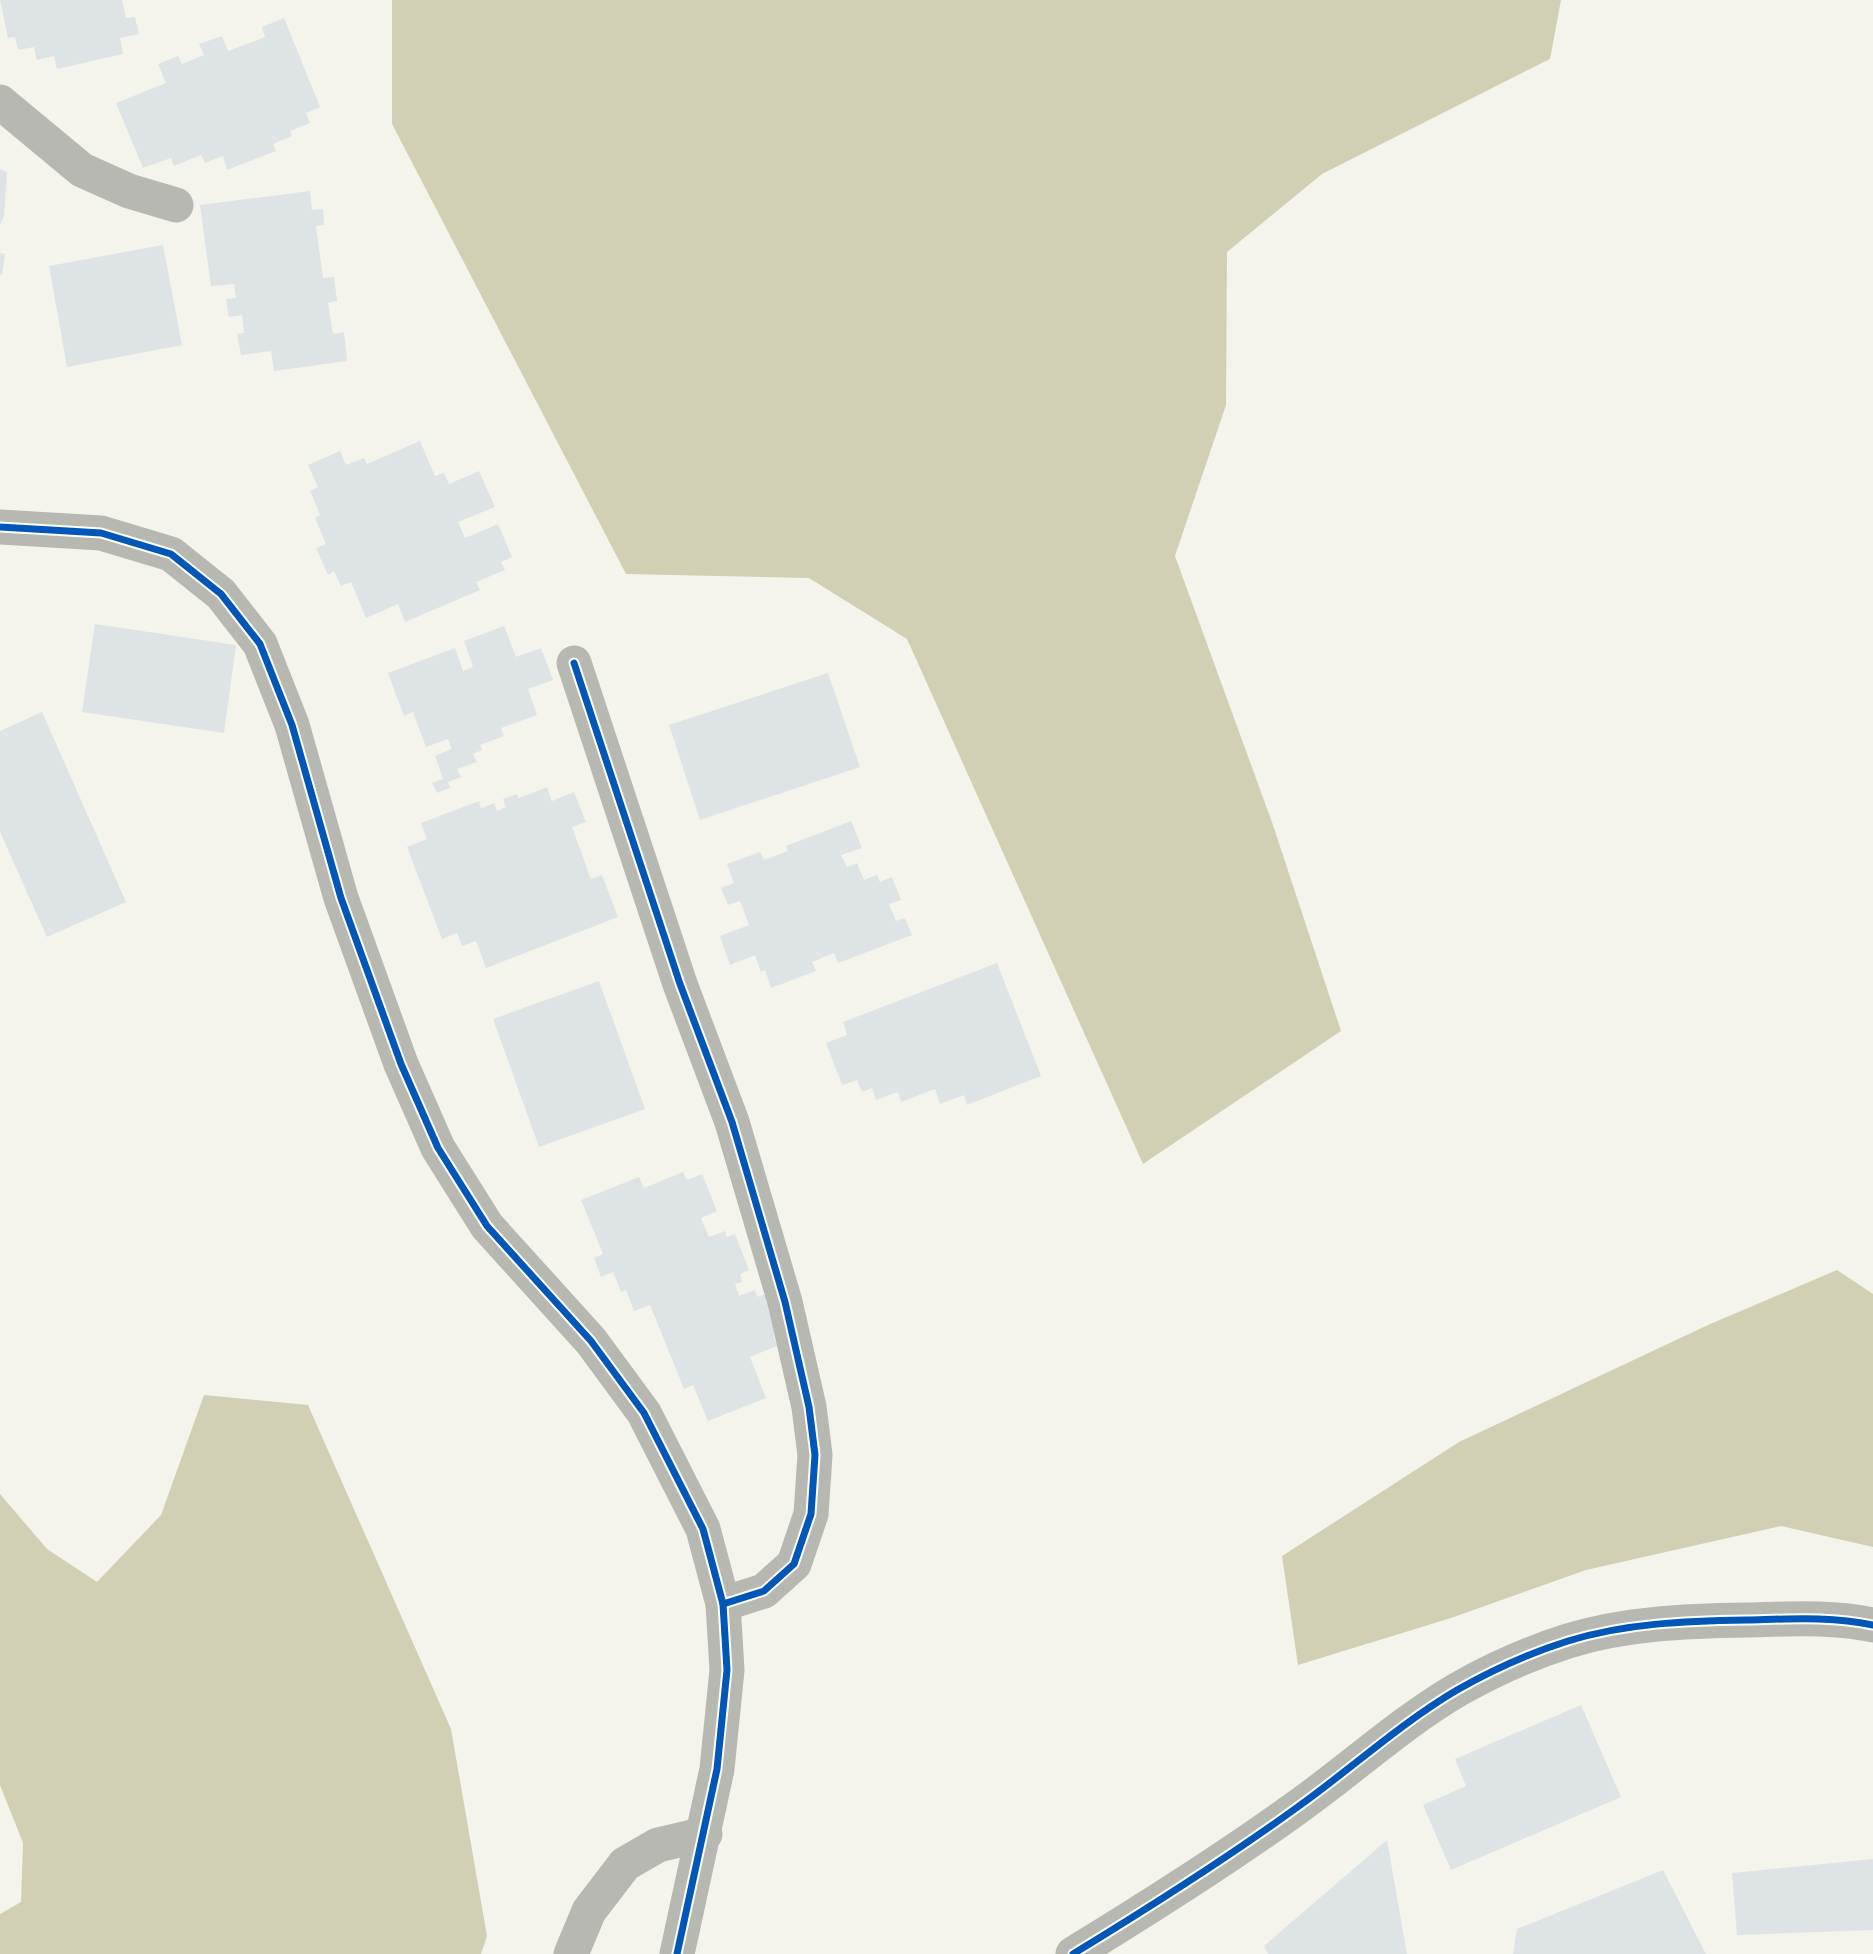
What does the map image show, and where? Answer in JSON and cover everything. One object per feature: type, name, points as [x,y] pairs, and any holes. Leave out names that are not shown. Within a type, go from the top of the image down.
[{"type":"street","points":[[0,102],[82,170],[128,191],[176,205]]},
{"type":"street","points":[[0,527],[101,533],[171,554],[221,594],[260,644],[292,725],[341,898],[401,1063],[438,1148],[487,1226],[591,1341],[644,1413],[703,1529],[723,1604],[727,1670],[717,1769],[677,1954]]},
{"type":"street","points":[[574,663],[672,959],[732,1122],[785,1302],[809,1406],[815,1455],[811,1514],[794,1564],[764,1591],[723,1604]]},
{"type":"street","points":[[1073,1954],[1173,1894],[1301,1805],[1391,1736],[1456,1691],[1515,1661],[1570,1641],[1623,1629],[1678,1621],[1843,1619],[1873,1625]]},
{"type":"street","points":[[570,1954],[589,1911],[625,1864],[658,1845],[705,1834]]},
{"type":"green space","points":[[392,0],[1561,0],[1550,59],[1322,174],[1227,252],[1226,405],[1175,556],[1273,825],[1341,1031],[1143,1164],[907,639],[809,578],[626,574],[392,124]]},
{"type":"green space","points":[[1837,1270],[1873,1294],[1873,1547],[1781,1526],[1586,1570],[1451,1618],[1298,1665],[1282,1556],[1459,1442],[1708,1325]]},
{"type":"green space","points":[[204,1395],[308,1405],[451,1729],[487,1936],[481,1954],[0,1954],[0,1914],[21,1902],[23,1843],[0,1785],[0,1494],[47,1549],[97,1582],[161,1515]]},
{"type":"building","points":[[0,0],[122,0],[126,18],[135,17],[139,34],[120,38],[123,54],[57,69],[54,56],[37,60],[34,47],[18,50],[15,37],[8,38]]},
{"type":"building","points":[[284,18],[320,107],[306,113],[310,123],[290,131],[292,136],[273,144],[276,151],[227,170],[223,156],[205,163],[201,155],[174,166],[171,158],[143,168],[116,103],[166,83],[158,64],[178,56],[182,64],[204,55],[199,44],[222,36],[228,51],[265,37],[262,27]]},
{"type":"building","points":[[0,169],[7,172],[4,216],[0,225]]},
{"type":"building","points":[[310,191],[312,210],[323,209],[324,225],[316,226],[323,278],[334,277],[337,301],[328,303],[333,334],[344,332],[347,361],[274,371],[271,351],[241,355],[237,334],[244,333],[242,315],[229,317],[226,299],[236,298],[234,284],[211,286],[200,205]]},
{"type":"building","points":[[163,245],[182,345],[67,367],[49,266]]},
{"type":"building","points":[[0,253],[5,254],[2,275],[0,275]]},
{"type":"building","points":[[420,441],[435,476],[444,473],[449,484],[479,471],[495,507],[458,522],[465,538],[498,524],[512,557],[501,562],[505,570],[476,582],[480,590],[405,622],[398,604],[366,618],[351,582],[341,586],[334,571],[328,575],[316,548],[326,544],[315,518],[320,515],[310,491],[318,487],[308,465],[340,451],[346,465],[364,458],[367,464]]},
{"type":"building","points":[[95,624],[236,645],[224,733],[82,712]]},
{"type":"building","points":[[504,626],[516,657],[541,648],[553,680],[528,689],[537,715],[501,728],[504,736],[480,745],[482,750],[473,754],[477,762],[457,769],[461,777],[448,782],[450,788],[437,793],[432,783],[443,779],[435,756],[452,749],[448,739],[426,747],[413,712],[404,716],[388,673],[455,648],[463,671],[473,667],[464,641]]},
{"type":"building","points":[[828,673],[860,767],[700,820],[669,725]]},
{"type":"building","points":[[42,712],[126,902],[47,937],[0,832],[0,731]]},
{"type":"building","points":[[547,787],[552,801],[574,792],[586,822],[572,827],[591,879],[602,875],[618,917],[486,968],[476,941],[462,946],[457,933],[442,939],[407,847],[427,839],[421,823],[479,801],[481,808],[494,803],[497,811],[506,807],[503,799],[517,794],[519,798]]},
{"type":"building","points":[[851,821],[862,848],[841,855],[847,867],[857,863],[864,880],[877,875],[880,882],[892,877],[901,900],[889,904],[896,921],[905,918],[912,935],[838,963],[834,953],[812,962],[816,971],[771,988],[765,970],[761,972],[755,955],[730,965],[720,936],[749,925],[740,901],[728,905],[721,888],[734,883],[727,864],[760,852],[764,860],[788,851],[786,846]]},
{"type":"building","points":[[997,963],[1041,1076],[967,1105],[964,1095],[940,1104],[935,1089],[901,1102],[898,1092],[876,1100],[872,1088],[862,1092],[857,1080],[842,1085],[826,1043],[847,1035],[843,1022]]},
{"type":"building","points":[[599,981],[645,1109],[539,1147],[493,1019]]},
{"type":"building","points":[[683,1172],[687,1180],[702,1174],[717,1211],[701,1218],[709,1237],[725,1231],[727,1237],[735,1234],[749,1270],[740,1274],[742,1282],[735,1284],[739,1296],[755,1290],[757,1297],[767,1293],[782,1331],[773,1334],[777,1346],[750,1357],[766,1398],[708,1421],[693,1385],[684,1389],[650,1305],[634,1311],[626,1290],[621,1292],[613,1272],[601,1277],[594,1258],[603,1254],[581,1200],[639,1177],[644,1188]]},
{"type":"building","points":[[1581,1705],[1621,1797],[1451,1870],[1423,1805],[1466,1786],[1455,1759]]},
{"type":"building","points":[[1387,1840],[1407,1954],[1268,1954],[1264,1946]]},
{"type":"building","points":[[1873,1859],[1873,1930],[1737,1935],[1732,1873]]},
{"type":"building","points":[[1663,1870],[1706,1954],[1513,1954],[1517,1929]]},
{"type":"cycle path","points":[[0,527],[101,533],[171,554],[221,594],[260,644],[292,725],[341,898],[401,1064],[438,1148],[487,1226],[591,1341],[644,1413],[703,1529],[723,1604],[727,1670],[717,1769],[677,1954]]},
{"type":"cycle path","points":[[574,663],[680,984],[732,1122],[785,1302],[809,1407],[815,1455],[811,1514],[794,1564],[764,1591],[723,1604]]},
{"type":"cycle path","points":[[1073,1954],[1244,1845],[1436,1703],[1525,1657],[1590,1635],[1657,1624],[1810,1619],[1873,1625]]}]
